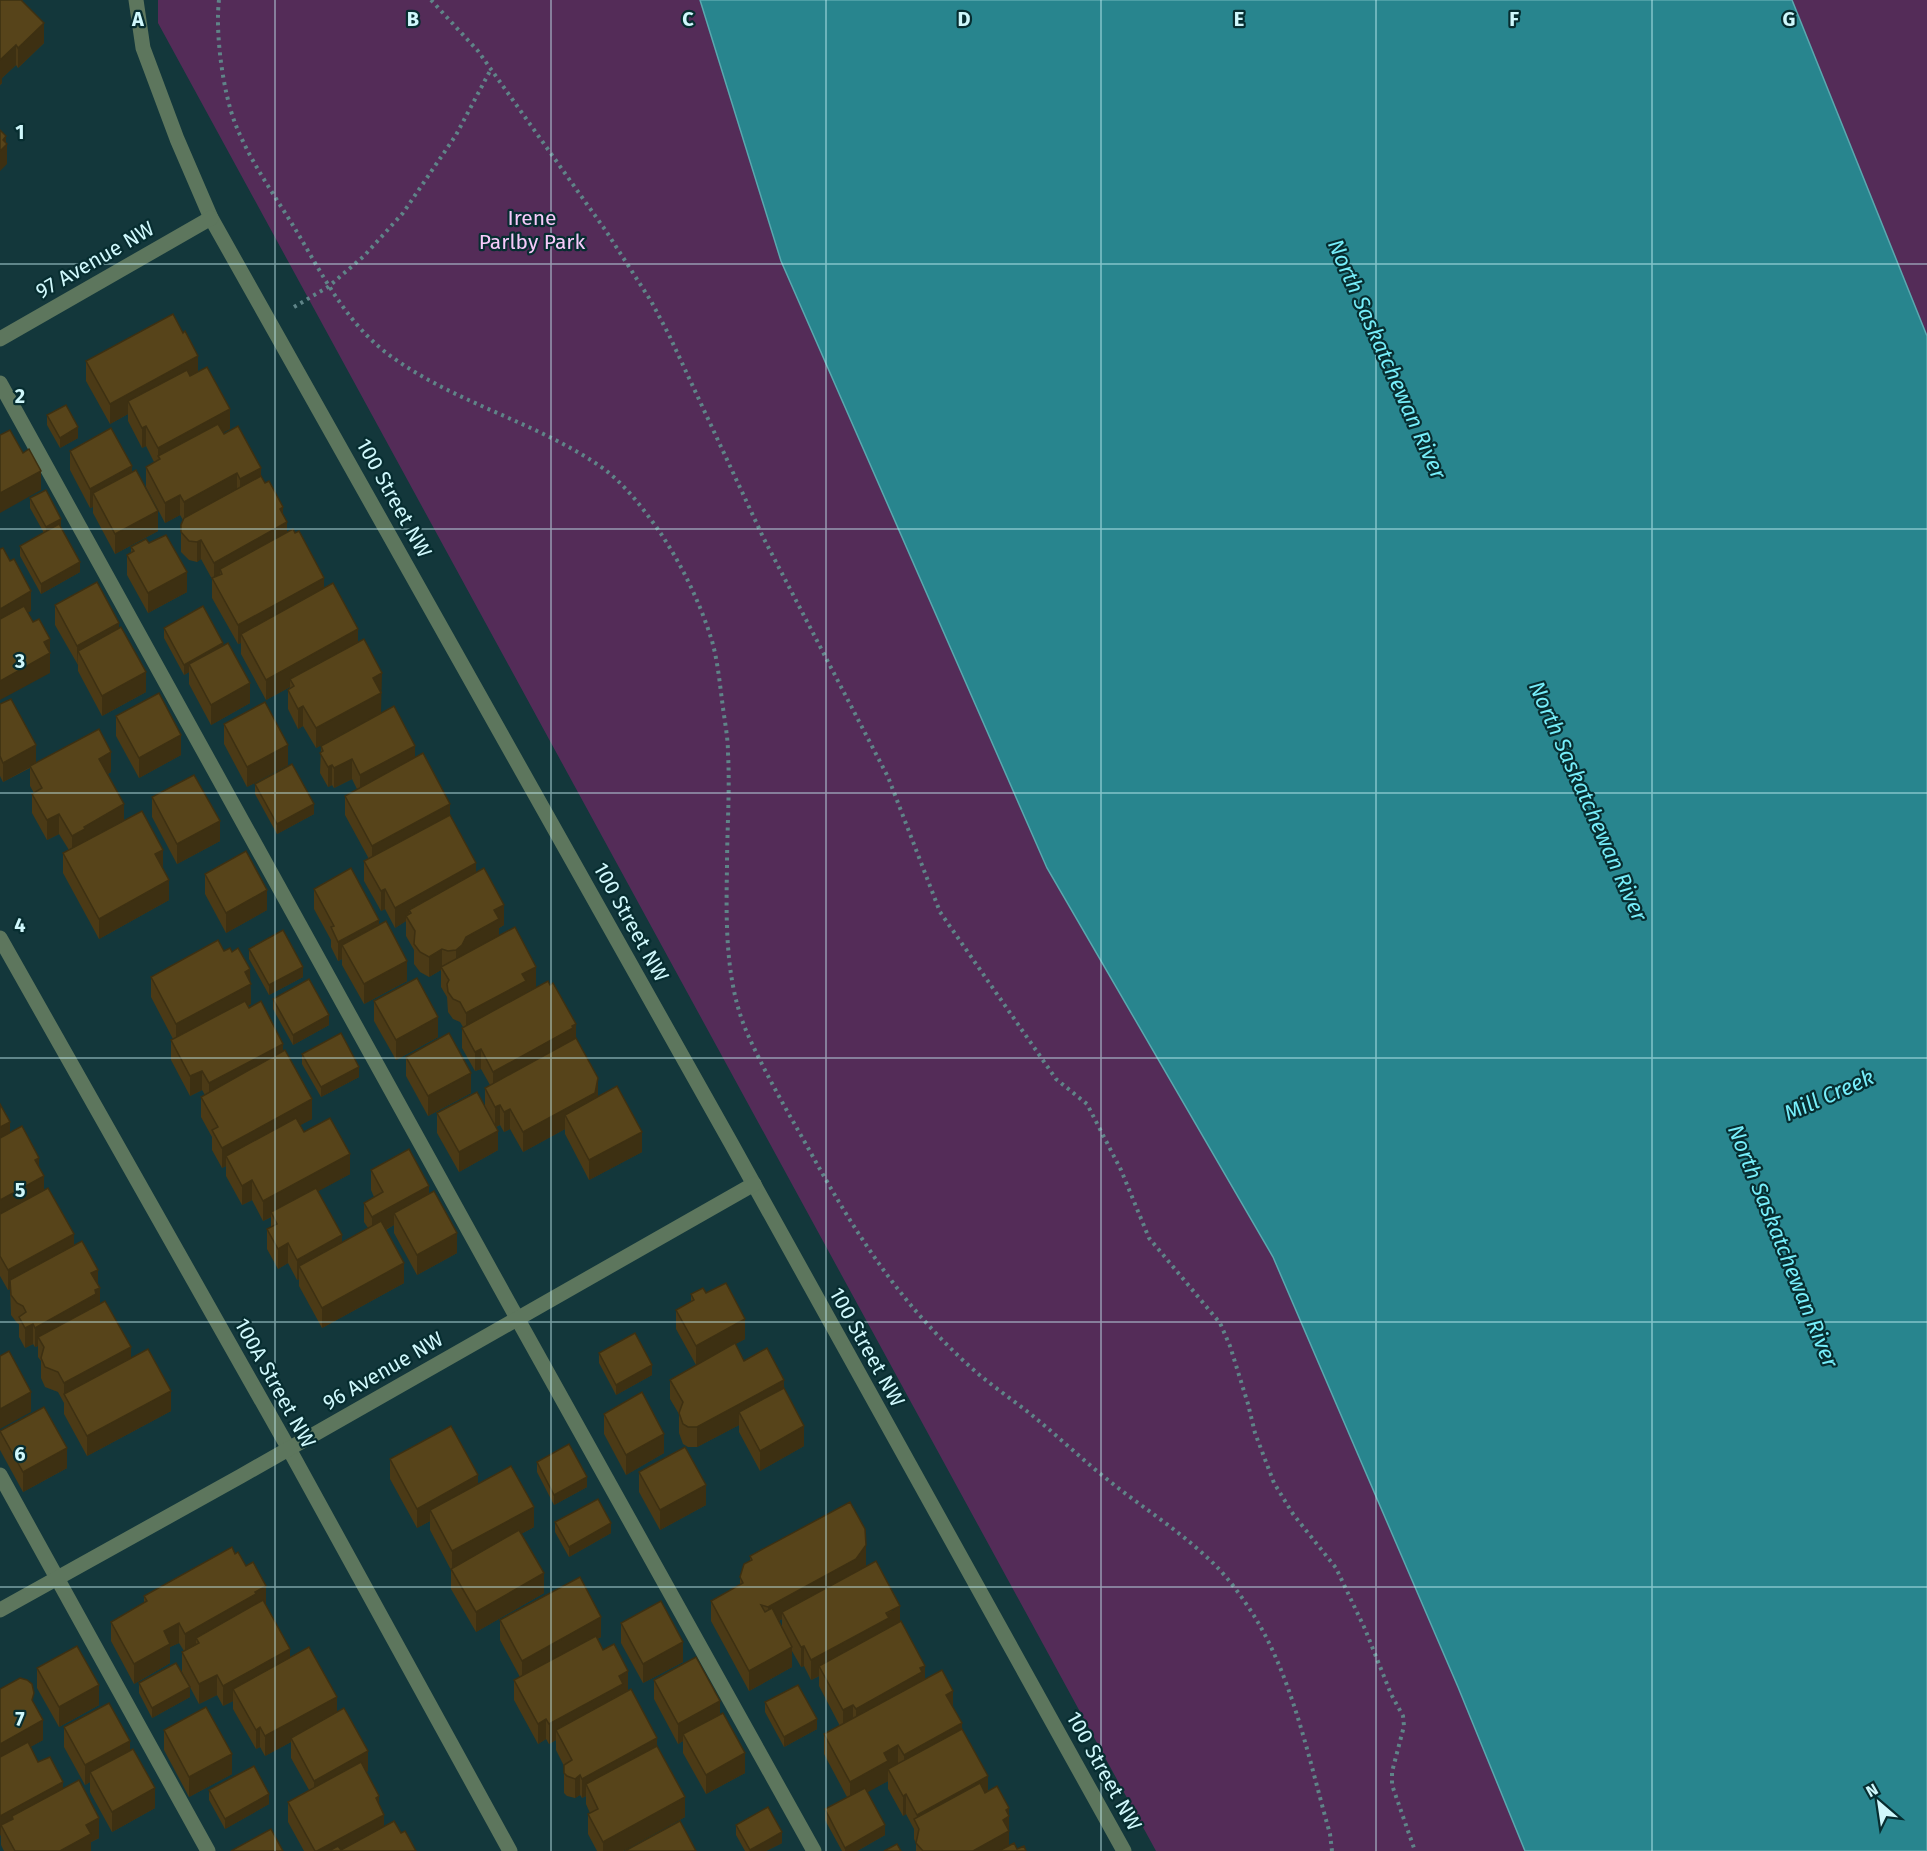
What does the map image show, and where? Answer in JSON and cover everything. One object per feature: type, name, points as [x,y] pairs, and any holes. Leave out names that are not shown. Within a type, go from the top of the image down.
[{"type":"street","name":"100 Street NW","points":[[136,0],[144,48],[177,139],[212,218],[754,1184],[1124,1851]]},
{"type":"street","name":"97 Avenue NW","points":[[0,339],[212,218]]},
{"type":"street","points":[[0,383],[814,1851]]},
{"type":"street","name":"100A Street NW","points":[[0,938],[288,1449],[510,1851]]},
{"type":"street","name":"96 Avenue NW","points":[[0,1610],[754,1184]]},
{"type":"street","points":[[0,1475],[208,1851]]},
{"type":"path","points":[[219,0],[220,47],[234,120],[246,147],[328,287],[358,324],[382,349],[449,392],[544,435],[605,470],[629,492],[658,530],[696,600],[712,642],[718,674],[728,752],[726,911],[730,966],[745,1030],[837,1201],[862,1242],[907,1302],[935,1333],[980,1375],[1035,1417],[1103,1477],[1216,1565],[1256,1619],[1269,1643],[1296,1714],[1330,1834],[1332,1851]]},
{"type":"path","points":[[431,0],[478,51],[606,231],[655,309],[763,537],[888,777],[940,912],[1056,1079],[1087,1104],[1121,1170],[1149,1238],[1220,1323],[1230,1346],[1255,1433],[1274,1483],[1293,1514],[1336,1568],[1365,1629],[1391,1694],[1403,1716],[1404,1726],[1392,1772],[1392,1785],[1415,1851]]},
{"type":"path","points":[[270,321],[328,287],[364,256],[403,213],[456,135],[491,69]]},
{"type":"green space","name":"Irene Parlby Park","points":[[158,0],[700,0],[781,261],[1047,868],[1273,1257],[1458,1687],[1525,1851],[1156,1851],[158,23]]},
{"type":"green space","points":[[1792,0],[1927,0],[1927,336]]},
{"type":"water","points":[[700,0],[1792,0],[1927,336],[1927,1851],[1525,1851],[1458,1687],[1273,1257],[1047,868],[781,261]]},
{"type":"building","points":[[0,0],[21,0],[44,23],[18,48],[16,45],[0,60]]},
{"type":"building","points":[[0,130],[6,136],[3,140],[7,144],[0,151]]},
{"type":"building","points":[[173,314],[198,356],[110,404],[86,361]]},
{"type":"building","points":[[207,367],[230,409],[158,448],[146,426],[142,428],[128,401],[187,370],[190,376]]},
{"type":"building","points":[[66,405],[78,427],[60,438],[47,415]]},
{"type":"building","points":[[218,424],[224,434],[238,426],[261,468],[240,479],[237,473],[184,502],[180,495],[165,503],[146,467],[160,459],[158,456]]},
{"type":"building","points":[[111,428],[132,466],[90,489],[70,451]]},
{"type":"building","points":[[10,430],[23,453],[29,449],[41,471],[0,493],[0,435]]},
{"type":"building","points":[[136,470],[158,511],[115,534],[93,493]]},
{"type":"building","points":[[261,476],[265,483],[269,481],[283,507],[280,509],[287,522],[214,563],[201,540],[189,541],[181,532],[184,518]]},
{"type":"building","points":[[46,490],[61,519],[46,527],[30,498]]},
{"type":"building","points":[[59,524],[80,562],[41,584],[20,546]]},
{"type":"building","points":[[293,529],[295,533],[299,531],[324,578],[238,625],[212,578],[222,574],[220,569]]},
{"type":"building","points":[[166,535],[187,572],[148,593],[127,555],[134,551],[131,547],[146,539],[149,543]]},
{"type":"building","points":[[3,548],[10,561],[14,559],[31,591],[0,609],[0,549]]},
{"type":"building","points":[[97,582],[119,623],[77,646],[55,605]]},
{"type":"building","points":[[333,583],[358,629],[266,680],[241,634]]},
{"type":"building","points":[[24,606],[33,622],[39,619],[50,639],[44,642],[50,653],[0,681],[0,619]]},
{"type":"building","points":[[203,606],[223,643],[184,665],[164,628]]},
{"type":"building","points":[[121,627],[146,672],[102,696],[78,651]]},
{"type":"building","points":[[364,639],[382,673],[373,678],[381,693],[316,728],[303,706],[298,709],[288,690],[294,686],[290,679]]},
{"type":"building","points":[[228,643],[250,683],[211,705],[189,664]]},
{"type":"building","points":[[159,693],[181,735],[139,758],[116,716]]},
{"type":"building","points":[[11,699],[36,745],[3,763],[0,756],[0,704]]},
{"type":"building","points":[[265,702],[288,745],[247,767],[224,724]]},
{"type":"building","points":[[394,706],[415,746],[360,775],[352,759],[334,768],[332,765],[328,767],[320,753],[323,751],[321,746]]},
{"type":"building","points":[[99,729],[111,752],[99,759],[124,804],[72,836],[59,814],[47,820],[32,794],[42,788],[30,766]]},
{"type":"building","points":[[423,753],[450,804],[372,846],[345,796]]},
{"type":"building","points":[[292,764],[314,804],[277,824],[255,784]]},
{"type":"building","points":[[194,775],[220,821],[177,844],[152,797]]},
{"type":"building","points":[[142,811],[163,850],[155,854],[169,880],[99,919],[63,853]]},
{"type":"building","points":[[450,815],[476,863],[395,908],[385,889],[381,891],[364,861]]},
{"type":"building","points":[[246,851],[267,890],[226,913],[205,874]]},
{"type":"building","points":[[351,868],[379,920],[338,942],[331,927],[334,926],[314,889]]},
{"type":"building","points":[[484,868],[504,905],[494,910],[499,919],[466,937],[456,950],[442,949],[429,957],[420,952],[414,944],[415,931],[406,916],[411,913],[409,910]]},
{"type":"building","points":[[386,921],[407,961],[364,984],[342,945]]},
{"type":"building","points":[[515,927],[536,967],[522,974],[526,981],[466,1013],[460,1002],[453,999],[448,992],[449,980],[441,967]]},
{"type":"building","points":[[283,930],[303,967],[269,985],[249,949]]},
{"type":"building","points":[[218,940],[224,951],[230,948],[232,952],[238,948],[250,969],[245,972],[251,984],[176,1024],[151,977]]},
{"type":"building","points":[[417,978],[438,1017],[396,1040],[374,1001]]},
{"type":"building","points":[[309,979],[329,1015],[293,1035],[273,999]]},
{"type":"building","points":[[548,981],[550,985],[553,983],[576,1024],[572,1026],[573,1028],[493,1072],[481,1049],[475,1052],[462,1028]]},
{"type":"building","points":[[245,1001],[249,1008],[261,1001],[283,1044],[209,1083],[202,1071],[190,1076],[171,1040]]},
{"type":"building","points":[[341,1033],[359,1067],[321,1087],[302,1054]]},
{"type":"building","points":[[449,1033],[471,1073],[428,1096],[406,1057]]},
{"type":"building","points":[[576,1038],[598,1078],[595,1093],[523,1132],[510,1109],[504,1112],[500,1105],[495,1107],[485,1088]]},
{"type":"building","points":[[285,1050],[312,1099],[222,1148],[212,1130],[218,1127],[201,1097]]},
{"type":"building","points":[[617,1086],[642,1132],[589,1160],[565,1115]]},
{"type":"building","points":[[477,1092],[498,1131],[459,1152],[437,1113]]},
{"type":"building","points":[[0,1104],[10,1122],[0,1127]]},
{"type":"building","points":[[296,1118],[304,1132],[330,1118],[350,1154],[263,1201],[252,1180],[242,1186],[226,1156]]},
{"type":"building","points":[[22,1126],[39,1158],[35,1160],[44,1176],[0,1200],[0,1138]]},
{"type":"building","points":[[409,1149],[429,1186],[372,1217],[364,1203],[383,1192],[371,1170]]},
{"type":"building","points":[[48,1188],[74,1234],[8,1270],[0,1256],[0,1214]]},
{"type":"building","points":[[316,1188],[342,1235],[297,1260],[288,1243],[278,1249],[267,1229],[277,1224],[271,1212]]},
{"type":"building","points":[[434,1191],[457,1233],[417,1255],[394,1213]]},
{"type":"building","points":[[381,1221],[404,1263],[322,1308],[299,1266]]},
{"type":"building","points":[[82,1241],[98,1270],[91,1273],[100,1288],[95,1290],[96,1294],[35,1328],[33,1324],[25,1328],[19,1317],[26,1312],[11,1295],[10,1280]]},
{"type":"building","points":[[726,1283],[745,1319],[696,1346],[676,1310],[694,1300],[691,1294],[703,1288],[706,1293]]},
{"type":"building","points":[[105,1301],[131,1347],[64,1383],[58,1372],[45,1367],[41,1358],[44,1347],[38,1337]]},
{"type":"building","points":[[635,1333],[652,1365],[616,1385],[599,1353]]},
{"type":"building","points":[[735,1343],[744,1361],[767,1348],[784,1380],[697,1427],[688,1427],[683,1424],[679,1413],[683,1402],[670,1380]]},
{"type":"building","points":[[148,1349],[171,1391],[87,1436],[64,1394]]},
{"type":"building","points":[[9,1351],[31,1392],[0,1409],[0,1356]]},
{"type":"building","points":[[784,1388],[804,1426],[760,1451],[739,1412]]},
{"type":"building","points":[[642,1392],[664,1434],[626,1455],[604,1414]]},
{"type":"building","points":[[44,1407],[67,1448],[23,1472],[0,1431]]},
{"type":"building","points":[[451,1426],[478,1475],[417,1509],[390,1459]]},
{"type":"building","points":[[569,1444],[587,1477],[554,1495],[537,1462]]},
{"type":"building","points":[[685,1447],[706,1485],[660,1510],[639,1472]]},
{"type":"building","points":[[511,1466],[534,1507],[452,1551],[430,1510]]},
{"type":"building","points":[[598,1499],[611,1523],[569,1547],[555,1522]]},
{"type":"building","points":[[850,1502],[865,1529],[866,1545],[856,1559],[768,1607],[761,1605],[765,1612],[772,1608],[792,1647],[749,1671],[711,1601],[743,1583],[740,1577],[744,1564],[752,1560],[750,1556]]},
{"type":"building","points":[[519,1530],[544,1573],[476,1612],[451,1569]]},
{"type":"building","points":[[232,1547],[235,1554],[238,1552],[246,1566],[253,1562],[266,1586],[185,1634],[179,1623],[164,1631],[170,1644],[134,1664],[111,1622],[147,1601],[144,1596]]},
{"type":"building","points":[[876,1561],[900,1606],[886,1613],[889,1618],[811,1660],[804,1646],[801,1647],[782,1612]]},
{"type":"building","points":[[580,1577],[601,1617],[522,1661],[500,1620]]},
{"type":"building","points":[[263,1600],[290,1649],[223,1686],[217,1675],[199,1684],[182,1652],[199,1643],[196,1638]]},
{"type":"building","points":[[661,1601],[683,1642],[643,1664],[621,1623]]},
{"type":"building","points":[[901,1621],[925,1666],[920,1668],[922,1672],[856,1709],[853,1705],[843,1710],[819,1666]]},
{"type":"building","points":[[596,1636],[603,1650],[614,1644],[628,1671],[619,1676],[623,1684],[549,1724],[546,1719],[538,1724],[514,1680]]},
{"type":"building","points":[[77,1646],[99,1685],[59,1707],[37,1668]]},
{"type":"building","points":[[309,1647],[337,1697],[265,1736],[260,1727],[256,1730],[233,1689]]},
{"type":"building","points":[[696,1657],[720,1701],[678,1724],[654,1680]]},
{"type":"building","points":[[176,1663],[190,1687],[152,1708],[139,1683]]},
{"type":"building","points":[[942,1670],[953,1691],[946,1695],[962,1723],[904,1755],[898,1745],[884,1753],[888,1761],[850,1782],[824,1734]]},
{"type":"building","points":[[20,1678],[32,1684],[34,1693],[32,1700],[43,1720],[0,1744],[0,1689]]},
{"type":"building","points":[[798,1685],[817,1719],[784,1737],[765,1702]]},
{"type":"building","points":[[631,1689],[657,1738],[582,1779],[580,1775],[575,1779],[567,1776],[564,1773],[564,1765],[572,1760],[556,1730]]},
{"type":"building","points":[[109,1703],[130,1741],[85,1765],[64,1727]]},
{"type":"building","points":[[206,1707],[232,1754],[189,1777],[164,1730]]},
{"type":"building","points":[[344,1708],[368,1751],[314,1781],[291,1738]]},
{"type":"building","points":[[723,1713],[745,1753],[706,1775],[683,1734]]},
{"type":"building","points":[[962,1729],[988,1776],[917,1815],[906,1794],[903,1796],[888,1769]]},
{"type":"building","points":[[28,1742],[38,1762],[50,1757],[63,1782],[0,1816],[0,1757]]},
{"type":"building","points":[[657,1746],[685,1797],[603,1842],[588,1814],[598,1809],[586,1784]]},
{"type":"building","points":[[133,1749],[155,1788],[112,1812],[90,1772]]},
{"type":"building","points":[[361,1762],[379,1796],[376,1798],[384,1815],[315,1851],[288,1802]]},
{"type":"building","points":[[254,1766],[269,1794],[225,1819],[209,1790]]},
{"type":"building","points":[[79,1780],[99,1818],[86,1825],[91,1834],[60,1851],[15,1851],[1,1825],[13,1819],[12,1816]]},
{"type":"building","points":[[980,1783],[985,1793],[997,1786],[1009,1808],[1006,1810],[1009,1816],[1003,1820],[1009,1831],[973,1851],[923,1851],[916,1843],[919,1829],[914,1819]]},
{"type":"building","points":[[865,1788],[885,1825],[845,1848],[825,1809]]},
{"type":"building","points":[[768,1807],[782,1832],[750,1850],[736,1825]]},
{"type":"building","points":[[394,1821],[401,1833],[405,1831],[416,1851],[329,1851],[338,1846],[341,1850]]},
{"type":"building","points":[[680,1821],[696,1851],[625,1851]]},
{"type":"building","points":[[271,1829],[283,1851],[231,1851]]},
{"type":"building","points":[[1014,1843],[1017,1849],[1024,1846],[1026,1851],[999,1851]]},
{"type":"building","points":[[897,1844],[901,1851],[884,1851]]},
{"type":"water label","name":"North Saskatchewan River","points":[[1387,359]]},
{"type":"water label","name":"North Saskatchewan River","points":[[1588,801]]},
{"type":"water label","name":"Mill Creek","points":[[1829,1095]]},
{"type":"water label","name":"North Saskatchewan River","points":[[1783,1246]]}]
